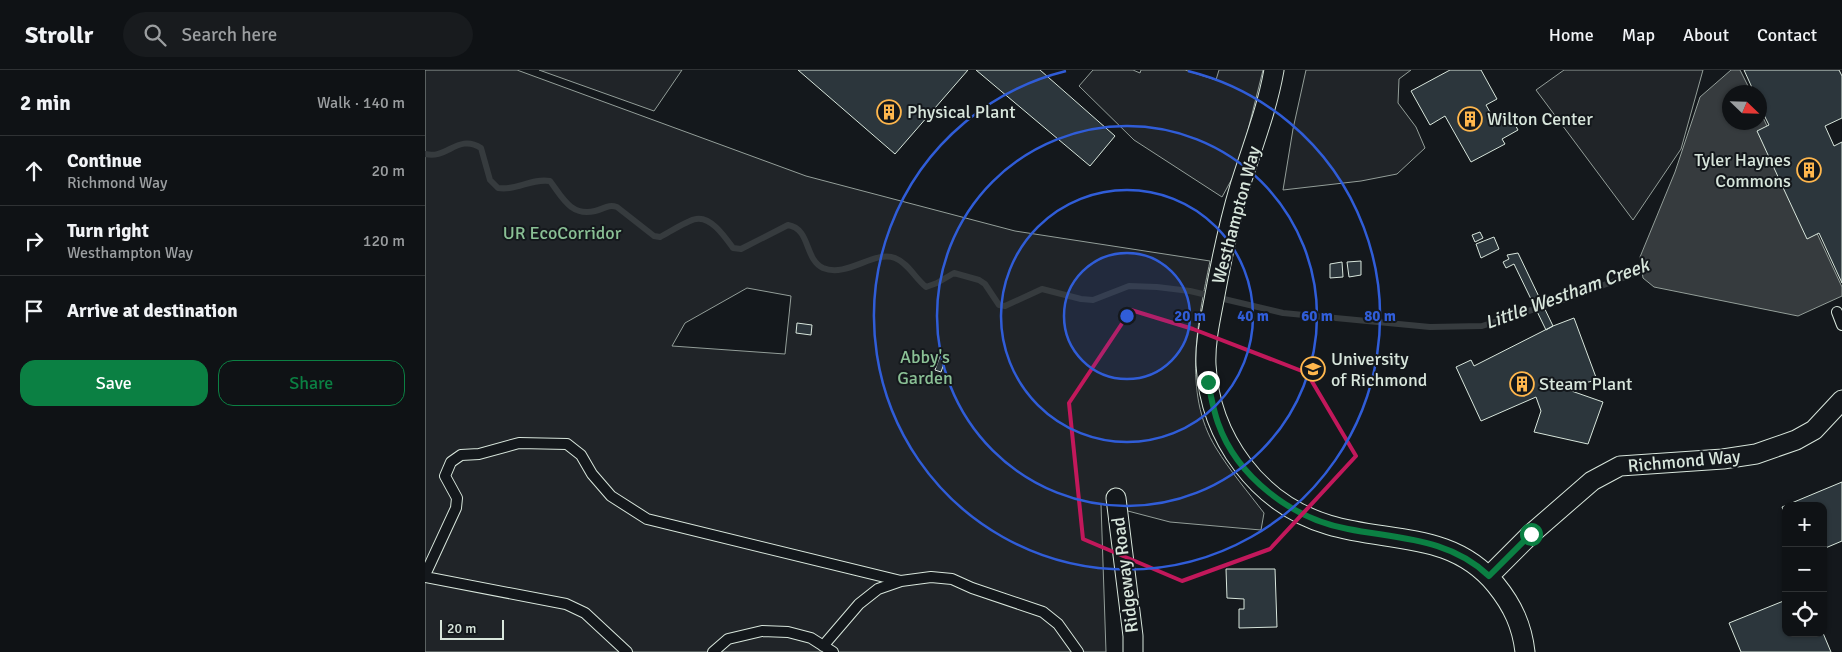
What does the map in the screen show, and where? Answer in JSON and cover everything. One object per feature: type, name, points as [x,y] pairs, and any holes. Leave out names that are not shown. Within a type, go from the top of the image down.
[{"type":"street","name":"Westhampton Way","points":[[1274,70],[1265,110],[1240,187],[1219,267],[1211,316],[1206,363],[1208,382],[1218,424],[1233,451],[1260,484],[1277,499],[1311,518],[1346,529],[1422,541],[1443,547],[1476,564],[1489,576],[1513,609],[1523,638],[1525,652]]},
{"type":"street","name":"Richmond Way","points":[[1489,576],[1531,534],[1592,481],[1620,466],[1723,459],[1756,454],[1796,440],[1814,430],[1842,400]]},
{"type":"street","name":"Ridgeway Road","points":[[1116,498],[1133,636],[1133,652]]},
{"type":"lane","points":[[1837,312],[1842,325]]},
{"type":"lane","points":[[627,652],[585,613],[566,604],[425,576],[456,508],[457,498],[445,476],[451,462],[461,455],[479,454],[519,443],[567,444],[581,455],[592,474],[611,496],[647,519],[901,581]]},
{"type":"lane","points":[[823,646],[859,604],[878,589],[901,581],[931,577],[952,579],[972,588],[1043,612],[1058,624],[1078,652]]},
{"type":"lane","points":[[713,652],[728,639],[762,631],[796,634],[811,638],[833,652]]},
{"type":"highlighted area","points":[[1131,310],[1193,329],[1307,373],[1356,456],[1270,549],[1182,581],[1083,539],[1069,403]]},
{"type":"green space","points":[[425,70],[517,70],[806,176],[1015,231],[1210,261],[1201,307],[1196,356],[1199,404],[1205,427],[1216,448],[1264,513],[1261,530],[1170,522],[1101,504],[1106,652],[425,652]],"holes":[[[747,288],[791,296],[785,354],[672,346],[685,323]]]},
{"type":"green space","points":[[539,70],[682,70],[654,111]]},
{"type":"green space","points":[[1093,70],[1133,70],[1140,73],[1141,70],[1185,70],[1216,80],[1219,70],[1263,70],[1239,166],[1222,197],[1134,140],[1079,86]]},
{"type":"green space","points":[[1306,70],[1411,70],[1399,79],[1398,103],[1416,127],[1425,148],[1397,174],[1361,181],[1283,190],[1293,129]]},
{"type":"green space","points":[[1564,70],[1703,70],[1681,149],[1633,220],[1536,90]]},
{"type":"shaded area","points":[[1731,70],[1740,70],[1748,85],[1722,85],[1722,130],[1767,130],[1767,126],[1842,287],[1842,296],[1798,316],[1654,287],[1643,278],[1640,257],[1675,172],[1700,97]]},
{"type":"building","name":"Physical Plant","points":[[798,70],[968,70],[895,154]]},
{"type":"building","name":"Physical Plant","points":[[976,70],[1040,70],[1115,136],[1090,166]]},
{"type":"building","name":"Wilton Center","points":[[1450,70],[1481,70],[1497,99],[1486,105],[1495,121],[1509,114],[1518,130],[1502,139],[1505,144],[1471,162],[1445,116],[1430,125],[1411,91]]},
{"type":"building","name":"Tyler Haynes Commons","points":[[1744,70],[1839,70],[1842,76],[1842,118],[1825,126],[1834,146],[1842,142],[1842,283],[1819,233],[1807,239],[1757,131],[1767,130],[1769,125],[1767,121],[1767,85],[1751,85]]},
{"type":"building","points":[[1480,232],[1483,238],[1475,242],[1472,235]]},
{"type":"building","points":[[1494,237],[1499,249],[1481,258],[1476,244]]},
{"type":"building","points":[[1518,253],[1553,326],[1546,330],[1514,264],[1506,268],[1503,262],[1509,259],[1507,255]]},
{"type":"building","points":[[1361,261],[1361,275],[1349,277],[1347,262]]},
{"type":"building","points":[[1342,262],[1343,277],[1330,278],[1330,264]]},
{"type":"building","name":"Steam Plant","points":[[1574,318],[1597,380],[1563,388],[1603,402],[1588,444],[1534,432],[1541,411],[1536,397],[1481,421],[1456,367],[1471,360],[1474,366],[1553,326]]},
{"type":"building","points":[[797,323],[812,325],[811,335],[796,333]]},
{"type":"building","points":[[940,356],[946,358],[941,372],[935,370]]},
{"type":"building","points":[[1842,482],[1842,541],[1827,547],[1827,502],[1794,502]]},
{"type":"building","points":[[1226,569],[1275,569],[1277,627],[1239,628],[1239,609],[1244,609],[1244,599],[1227,598]]},
{"type":"building","points":[[1782,602],[1782,637],[1825,637],[1831,652],[1741,652],[1729,623]]},
{"type":"waterway","name":"Little Westham Creek","points":[[425,154],[433,155],[466,143],[473,144],[481,148],[490,180],[498,188],[511,188],[536,181],[550,181],[563,199],[573,208],[587,212],[608,206],[617,207],[654,236],[660,237],[688,222],[702,219],[717,228],[733,248],[741,249],[788,225],[801,232],[813,258],[823,268],[841,270],[869,260],[887,257],[895,258],[904,263],[926,287],[954,273],[979,280],[985,284],[999,305],[1005,306],[1042,289],[1081,299],[1093,300],[1129,286],[1157,287],[1190,291],[1283,313],[1430,327],[1482,326],[1566,299],[1648,267]]},
{"type":"place","name":"Physical Plant","points":[[889,112]]},
{"type":"place","name":"Wilton Center","points":[[1470,119]]},
{"type":"place","name":"Tyler Haynes Commons","points":[[1809,170]]},
{"type":"place","name":"University of Richmond","points":[[1313,369]]},
{"type":"place","name":"Steam Plant","points":[[1522,384]]},
{"type":"route","points":[[1208,382],[1218,424],[1245,468],[1277,499],[1311,518],[1346,529],[1422,541],[1443,547],[1476,564],[1489,576],[1531,534]]},
{"type":"park label","name":"UR EcoCorridor","points":[[562,233]]},
{"type":"park label","name":"Abby's Garden","points":[[925,367]]}]
